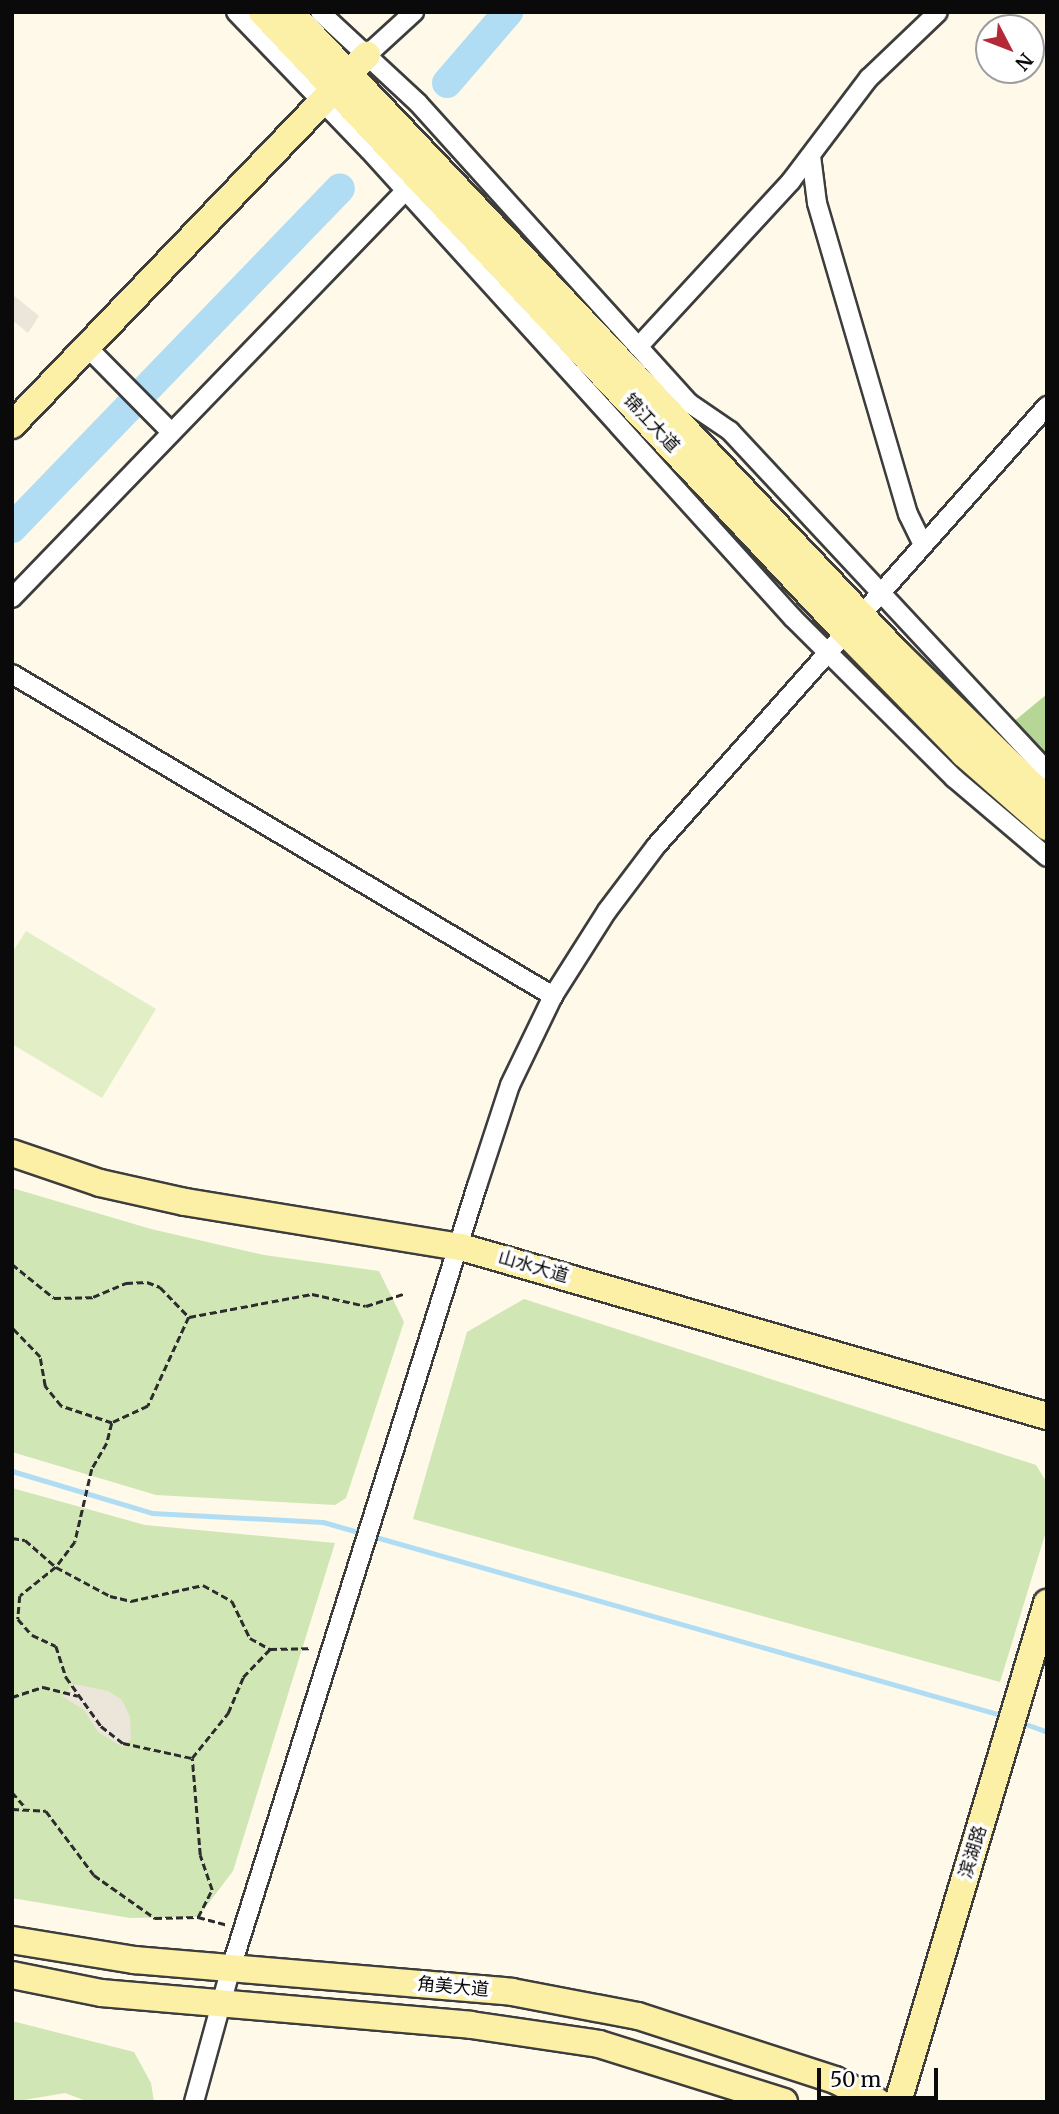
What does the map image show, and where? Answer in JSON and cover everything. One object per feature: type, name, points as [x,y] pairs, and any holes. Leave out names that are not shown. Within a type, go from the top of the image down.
[{"type":"street","points":[[236,12],[334,88],[406,190],[844,633],[954,778],[1047,857]]},
{"type":"street","name":"锦江大道","points":[[262,12],[844,633],[973,762],[1047,827]]},
{"type":"street","name":"锦江大道","points":[[290,12],[334,88]]},
{"type":"street","points":[[320,12],[368,55],[513,203],[555,260],[689,403],[730,431],[1047,771]]},
{"type":"street","points":[[12,425],[334,88],[414,12]]},
{"type":"street","points":[[638,347],[810,156],[869,78],[937,12]]},
{"type":"street","points":[[810,156],[821,216],[908,514],[923,545]]},
{"type":"street","points":[[12,598],[164,425],[406,190]]},
{"type":"street","points":[[86,346],[164,425]]},
{"type":"street","points":[[194,2102],[244,1926],[461,1247],[510,1085],[553,996],[607,911],[656,846],[1047,406]]},
{"type":"street","name":"锦江大道","points":[[844,633],[983,742],[1047,800]]},
{"type":"street","points":[[12,674],[553,996]]},
{"type":"street","name":"山水大道","points":[[12,1153],[100,1183],[185,1202],[461,1247],[1047,1416]]},
{"type":"street","name":"滨湖路","points":[[898,2102],[1047,1603]]},
{"type":"street","name":"角美大道","points":[[12,1940],[134,1960],[512,1992],[638,2016],[835,2080],[878,2102]]},
{"type":"street","name":"角美大道","points":[[12,1975],[101,1993],[471,2025],[599,2044],[784,2102]]},
{"type":"path","points":[[12,1264],[54,1298],[93,1297],[126,1283],[147,1282],[160,1287],[189,1317]]},
{"type":"path","points":[[189,1317],[312,1294],[366,1306],[404,1294]]},
{"type":"path","points":[[12,1328],[40,1357],[45,1386],[61,1406],[112,1423],[135,1416],[148,1406],[189,1317]]},
{"type":"path","points":[[112,1423],[107,1443],[92,1469],[75,1542],[56,1567],[28,1586],[15,1611],[26,1630],[56,1646],[78,1696],[101,1726],[123,1743],[192,1758]]},
{"type":"path","points":[[12,1538],[25,1540],[56,1567],[110,1595],[131,1601],[184,1586],[203,1586],[232,1601],[241,1628],[270,1650]]},
{"type":"path","points":[[198,1916],[212,1889],[200,1855],[192,1758],[228,1713],[247,1671],[270,1650],[309,1648]]},
{"type":"path","points":[[12,1697],[43,1687],[78,1696]]},
{"type":"path","points":[[12,1792],[24,1806]]},
{"type":"path","points":[[12,1809],[24,1806],[46,1811],[94,1875],[155,1919],[198,1916],[211,1923],[244,1926]]},
{"type":"green space","points":[[1047,694],[1047,754],[1012,723]]},
{"type":"green space","points":[[26,931],[156,1009],[102,1098],[12,1044],[12,953]]},
{"type":"green space","points":[[12,1188],[151,1229],[264,1255],[379,1271],[404,1322],[346,1498],[335,1505],[156,1495],[12,1452]]},
{"type":"green space","points":[[524,1299],[1036,1465],[1047,1483],[1047,1528],[1000,1682],[413,1519],[467,1332]]},
{"type":"green space","points":[[12,1488],[145,1525],[335,1543],[233,1871],[198,1917],[130,1918],[12,1898]]},
{"type":"green space","points":[[12,2021],[134,2052],[151,2083],[154,2102],[89,2102],[65,2093],[12,2102]]},
{"type":"shaded area","points":[[12,294],[39,316],[28,333],[12,320]]},
{"type":"shaded area","points":[[74,1684],[108,1691],[122,1700],[130,1717],[131,1739],[123,1747],[98,1732],[84,1710],[62,1696]]},
{"type":"waterway","points":[[447,83],[508,12]]},
{"type":"waterway","points":[[12,528],[340,188]]},
{"type":"waterway","points":[[12,1471],[152,1513],[323,1522],[1004,1716]]},
{"type":"waterway","points":[[1020,1722],[1047,1732]]}]
